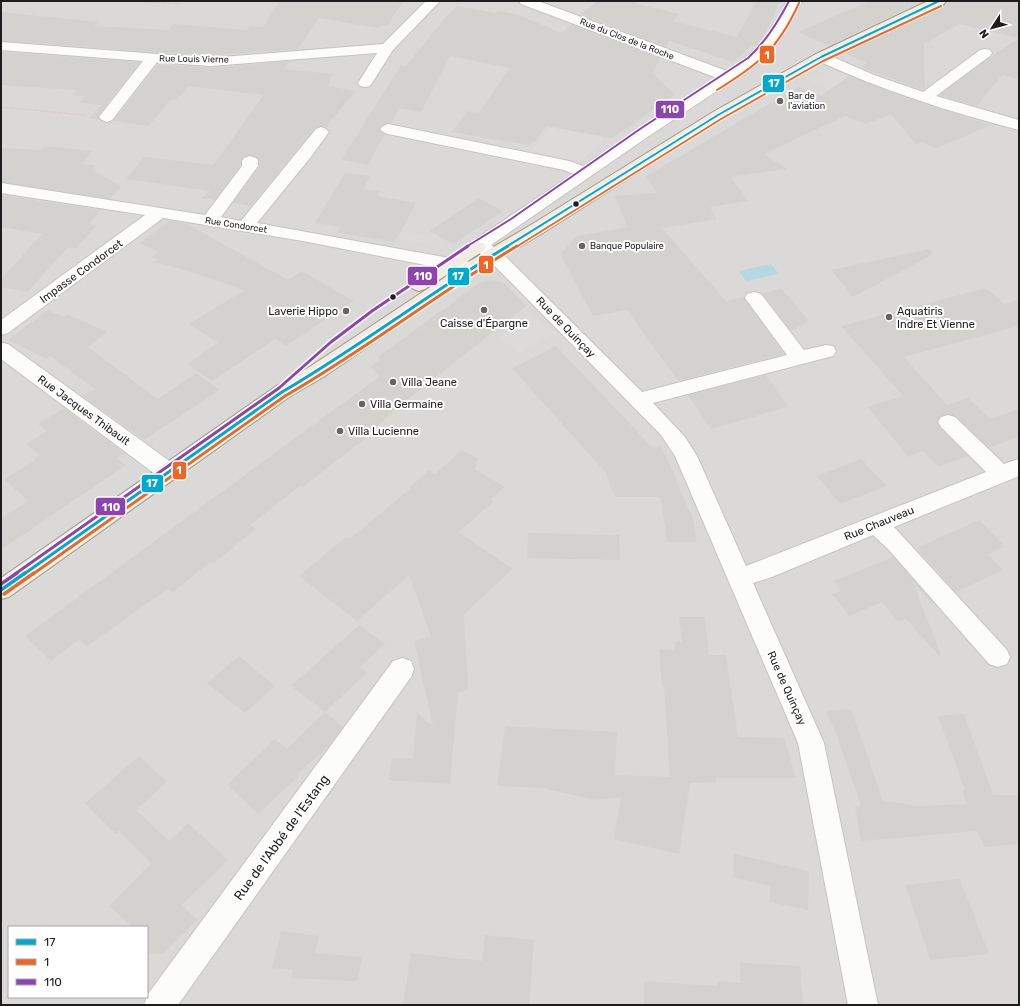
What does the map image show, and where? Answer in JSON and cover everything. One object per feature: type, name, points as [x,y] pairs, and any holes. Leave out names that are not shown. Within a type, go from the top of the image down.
[{"type":"main road","points":[[282,392],[334,346],[450,263],[527,235],[711,119],[821,57],[939,1]]},
{"type":"main road","points":[[1,590],[282,392],[318,371],[471,268],[486,250]]},
{"type":"street","points":[[365,83],[388,48],[433,1]]},
{"type":"street","name":"Rue du Clos de la Roche","points":[[526,1],[728,77]]},
{"type":"street","points":[[486,250],[585,173],[751,62],[771,44],[777,36],[794,1]]},
{"type":"street","name":"Rue Louis Vierne","points":[[1,46],[210,62],[388,48]]},
{"type":"street","points":[[925,97],[985,53]]},
{"type":"street","points":[[821,57],[925,97],[1019,125]]},
{"type":"street","points":[[107,117],[153,58]]},
{"type":"street","points":[[388,129],[570,166],[585,173]]},
{"type":"street","points":[[246,226],[322,132]]},
{"type":"street","points":[[210,220],[250,166],[250,161]]},
{"type":"street","name":"Rue Condorcet","points":[[1,188],[246,226],[471,268]]},
{"type":"street","name":"Impasse Condorcet","points":[[1,329],[160,212]]},
{"type":"street","name":"Rue de Quinçay","points":[[486,250],[638,400],[678,442],[811,743],[863,1005]]},
{"type":"street","points":[[754,298],[800,358]]},
{"type":"street","name":"Rue Jacques Thibault","points":[[1,349],[167,472]]},
{"type":"street","points":[[638,400],[826,351]]},
{"type":"street","points":[[948,422],[1010,470]]},
{"type":"street","name":"Rue Chauveau","points":[[738,578],[764,570],[1010,470]]},
{"type":"street","points":[[876,524],[896,543],[998,657]]},
{"type":"street","name":"Rue de l'Abbé de l'Estang","points":[[159,1005],[402,669]]},
{"type":"path","points":[[135,1],[180,4]]},
{"type":"path","points":[[322,132],[349,92],[365,83]]},
{"type":"path","points":[[1,107],[107,117]]},
{"type":"shaded area","points":[[1,1],[1019,1],[1019,1005],[1,1005]]},
{"type":"shaded area","points":[[836,71],[848,76],[829,89],[809,80],[824,72]]},
{"type":"shaded area","points":[[550,127],[605,138],[580,162],[531,151]]},
{"type":"shaded area","points":[[402,232],[435,236],[430,244],[398,239]]},
{"type":"shaded area","points":[[529,314],[556,333],[519,353],[499,337]]},
{"type":"water","points":[[771,264],[779,274],[746,281],[739,271]]},
{"type":"building","points":[[280,1],[403,1],[387,26],[381,25],[378,28],[319,18],[298,49],[210,56],[1,41],[1,12],[98,22],[94,26],[168,30],[173,24],[247,30],[250,26],[263,27]]},
{"type":"building","points":[[597,1],[627,1],[679,14],[672,21],[737,37],[756,1],[780,1],[762,40],[756,46],[752,45],[733,62],[669,41],[666,47],[581,15]]},
{"type":"building","points":[[870,1],[924,1],[829,46],[798,32]]},
{"type":"building","points":[[947,1],[1019,1],[1019,38],[959,24],[924,44],[925,88],[923,90],[860,67],[866,63],[844,53],[945,5]]},
{"type":"building","points":[[457,6],[496,13],[498,11],[516,14],[562,33],[571,24],[660,58],[652,73],[675,95],[612,138],[546,126],[536,141],[533,141],[530,145],[452,132],[467,111],[478,113],[510,68],[450,56],[421,112],[399,108],[391,123],[382,125],[379,128],[379,130],[385,134],[368,165],[341,160],[401,65],[405,67],[445,18]]},
{"type":"building","points":[[1019,38],[1019,79],[1002,75],[977,106],[939,95],[992,56]]},
{"type":"building","points":[[1,52],[140,62],[98,116],[99,120],[90,118],[101,105],[79,103],[85,96],[73,95],[77,90],[1,85]]},
{"type":"building","points":[[290,61],[284,69],[333,74],[328,86],[356,91],[326,127],[320,126],[315,128],[251,206],[233,203],[259,167],[260,161],[257,157],[250,155],[243,157],[240,166],[215,200],[201,198],[210,191],[126,179],[144,157],[213,165],[264,95],[188,86],[177,100],[170,100],[149,126],[113,121],[158,64],[210,68]]},
{"type":"building","points":[[849,76],[916,101],[991,125],[935,149],[923,142],[916,144],[891,114],[866,124],[845,116],[764,154],[787,169],[731,177],[748,201],[710,207],[717,219],[662,228],[726,301],[744,297],[784,354],[678,381],[627,310],[593,316],[560,254],[577,236],[628,227],[615,196],[657,193],[646,176],[799,87],[821,96]]},
{"type":"building","points":[[45,146],[92,151],[82,164],[94,165],[92,170],[121,186],[110,199],[1,182],[1,148],[42,150]]},
{"type":"building","points":[[345,173],[371,176],[363,189],[380,191],[378,196],[416,203],[395,242],[337,233],[341,227],[315,223]]},
{"type":"building","points":[[1,195],[101,210],[89,224],[97,225],[76,248],[68,248],[27,292],[1,287],[1,279],[42,234],[1,227]]},
{"type":"building","points":[[478,198],[503,211],[453,244],[430,231]]},
{"type":"building","points":[[170,221],[187,224],[288,280],[302,271],[354,301],[286,346],[275,339],[212,381],[187,364],[218,343],[189,324],[245,290],[185,270],[154,262],[159,259],[152,257],[158,252],[139,243]]},
{"type":"building","points":[[930,249],[932,255],[853,297],[831,270]]},
{"type":"building","points":[[492,280],[499,281],[506,285],[526,306],[392,412],[393,413],[364,436],[367,437],[303,487],[300,486],[250,525],[256,529],[213,564],[210,562],[173,592],[168,589],[87,646],[79,639],[51,661],[25,636],[380,376],[370,367],[381,359],[378,357],[481,282]]},
{"type":"building","points":[[986,288],[1004,304],[1019,300],[1019,326],[904,357],[947,405],[968,398],[990,419],[1019,409],[1019,436],[989,448],[956,416],[948,414],[941,416],[937,421],[940,428],[968,456],[938,467],[923,451],[909,457],[867,407],[903,396],[841,326]]},
{"type":"building","points":[[782,289],[809,321],[791,331],[762,293]]},
{"type":"building","points":[[48,310],[63,317],[67,314],[107,332],[88,347],[158,399],[196,373],[220,390],[144,440],[83,396],[95,389],[50,356],[46,359],[8,340]]},
{"type":"building","points":[[556,346],[655,450],[655,447],[661,445],[693,519],[697,542],[667,542],[661,497],[615,497],[605,472],[512,368]]},
{"type":"building","points":[[766,375],[788,407],[711,429],[688,395]]},
{"type":"building","points":[[64,408],[124,453],[116,458],[126,465],[1,550],[1,518],[28,501],[4,479],[36,460],[35,458],[40,455],[26,444],[47,431],[38,424]]},
{"type":"building","points":[[462,450],[478,458],[475,469],[505,487],[491,499],[493,502],[459,532],[513,569],[464,614],[468,690],[458,693],[450,784],[388,780],[392,758],[413,759],[417,713],[433,726],[414,641],[431,637],[409,575],[357,621],[299,576],[346,537],[349,539],[369,523],[411,488],[410,487],[429,470],[435,474]]},
{"type":"building","points":[[861,459],[887,486],[840,504],[817,476]]},
{"type":"building","points":[[979,520],[1005,546],[988,554],[1003,570],[956,592],[916,548]]},
{"type":"building","points":[[528,533],[619,535],[620,560],[527,558]]},
{"type":"building","points":[[893,557],[933,602],[931,603],[912,580],[941,655],[939,656],[906,619],[898,622],[882,602],[849,616],[832,594],[841,591],[834,581]]},
{"type":"building","points":[[679,617],[705,617],[709,655],[726,655],[738,737],[784,738],[796,778],[716,778],[716,782],[690,783],[679,854],[614,839],[621,797],[594,800],[543,788],[497,786],[505,726],[617,732],[615,775],[670,777],[664,687],[662,687],[659,649],[675,650],[675,642],[682,642]]},
{"type":"building","points":[[359,625],[385,644],[360,667],[367,673],[325,712],[291,686]]},
{"type":"building","points":[[239,656],[275,686],[245,713],[207,683]]},
{"type":"building","points":[[851,709],[883,801],[919,806],[967,804],[962,790],[965,790],[938,716],[964,714],[993,795],[1019,795],[1019,844],[984,847],[977,831],[861,841],[855,806],[861,805],[835,731],[826,711]]},
{"type":"building","points":[[325,712],[343,727],[327,748],[297,774],[298,777],[258,814],[227,785],[275,739],[287,749]]},
{"type":"building","points":[[139,756],[167,782],[136,810],[169,841],[188,823],[228,860],[182,905],[198,920],[163,954],[148,953],[148,926],[132,926],[109,906],[151,863],[119,831],[116,834],[85,803]]},
{"type":"building","points":[[734,854],[809,871],[808,910],[770,902],[770,886],[733,877]]},
{"type":"building","points":[[960,879],[989,954],[930,960],[905,885]]},
{"type":"building","points":[[281,931],[319,936],[315,953],[362,957],[357,981],[291,978],[293,970],[272,968]]},
{"type":"building","points":[[485,935],[534,940],[529,1005],[403,1005],[411,953],[482,961]]},
{"type":"building","points":[[740,963],[800,966],[803,1005],[644,1005],[644,981],[717,986],[717,981],[741,983]]},
{"type":"transit line","name":"110","points":[[1,584],[279,388],[331,342],[372,311],[447,259],[511,219],[640,129],[748,58],[772,32],[789,1]]},
{"type":"transit line","name":"17","points":[[1,590],[282,392],[318,371],[471,268],[540,227],[718,115],[821,57],[939,1]]},
{"type":"transit line","name":"1","points":[[717,90],[757,64],[767,55],[784,34],[799,3]]},
{"type":"transit line","name":"1","points":[[4,594],[285,396],[321,375],[474,272],[543,231],[721,119],[823,61],[941,6]]},
{"type":"place","name":"Bar de l'aviation","points":[[780,101]]},
{"type":"place","name":"Banque Populaire","points":[[582,246]]},
{"type":"place","name":"Caisse d'Épargne","points":[[484,310]]},
{"type":"place","name":"Laverie Hippo","points":[[346,311]]},
{"type":"place","name":"Aquatiris Indre Et Vienne","points":[[889,317]]},
{"type":"place","name":"Villa Jeane","points":[[393,382]]},
{"type":"place","name":"Villa Germaine","points":[[362,404]]},
{"type":"place","name":"Villa Lucienne","points":[[340,431]]}]
